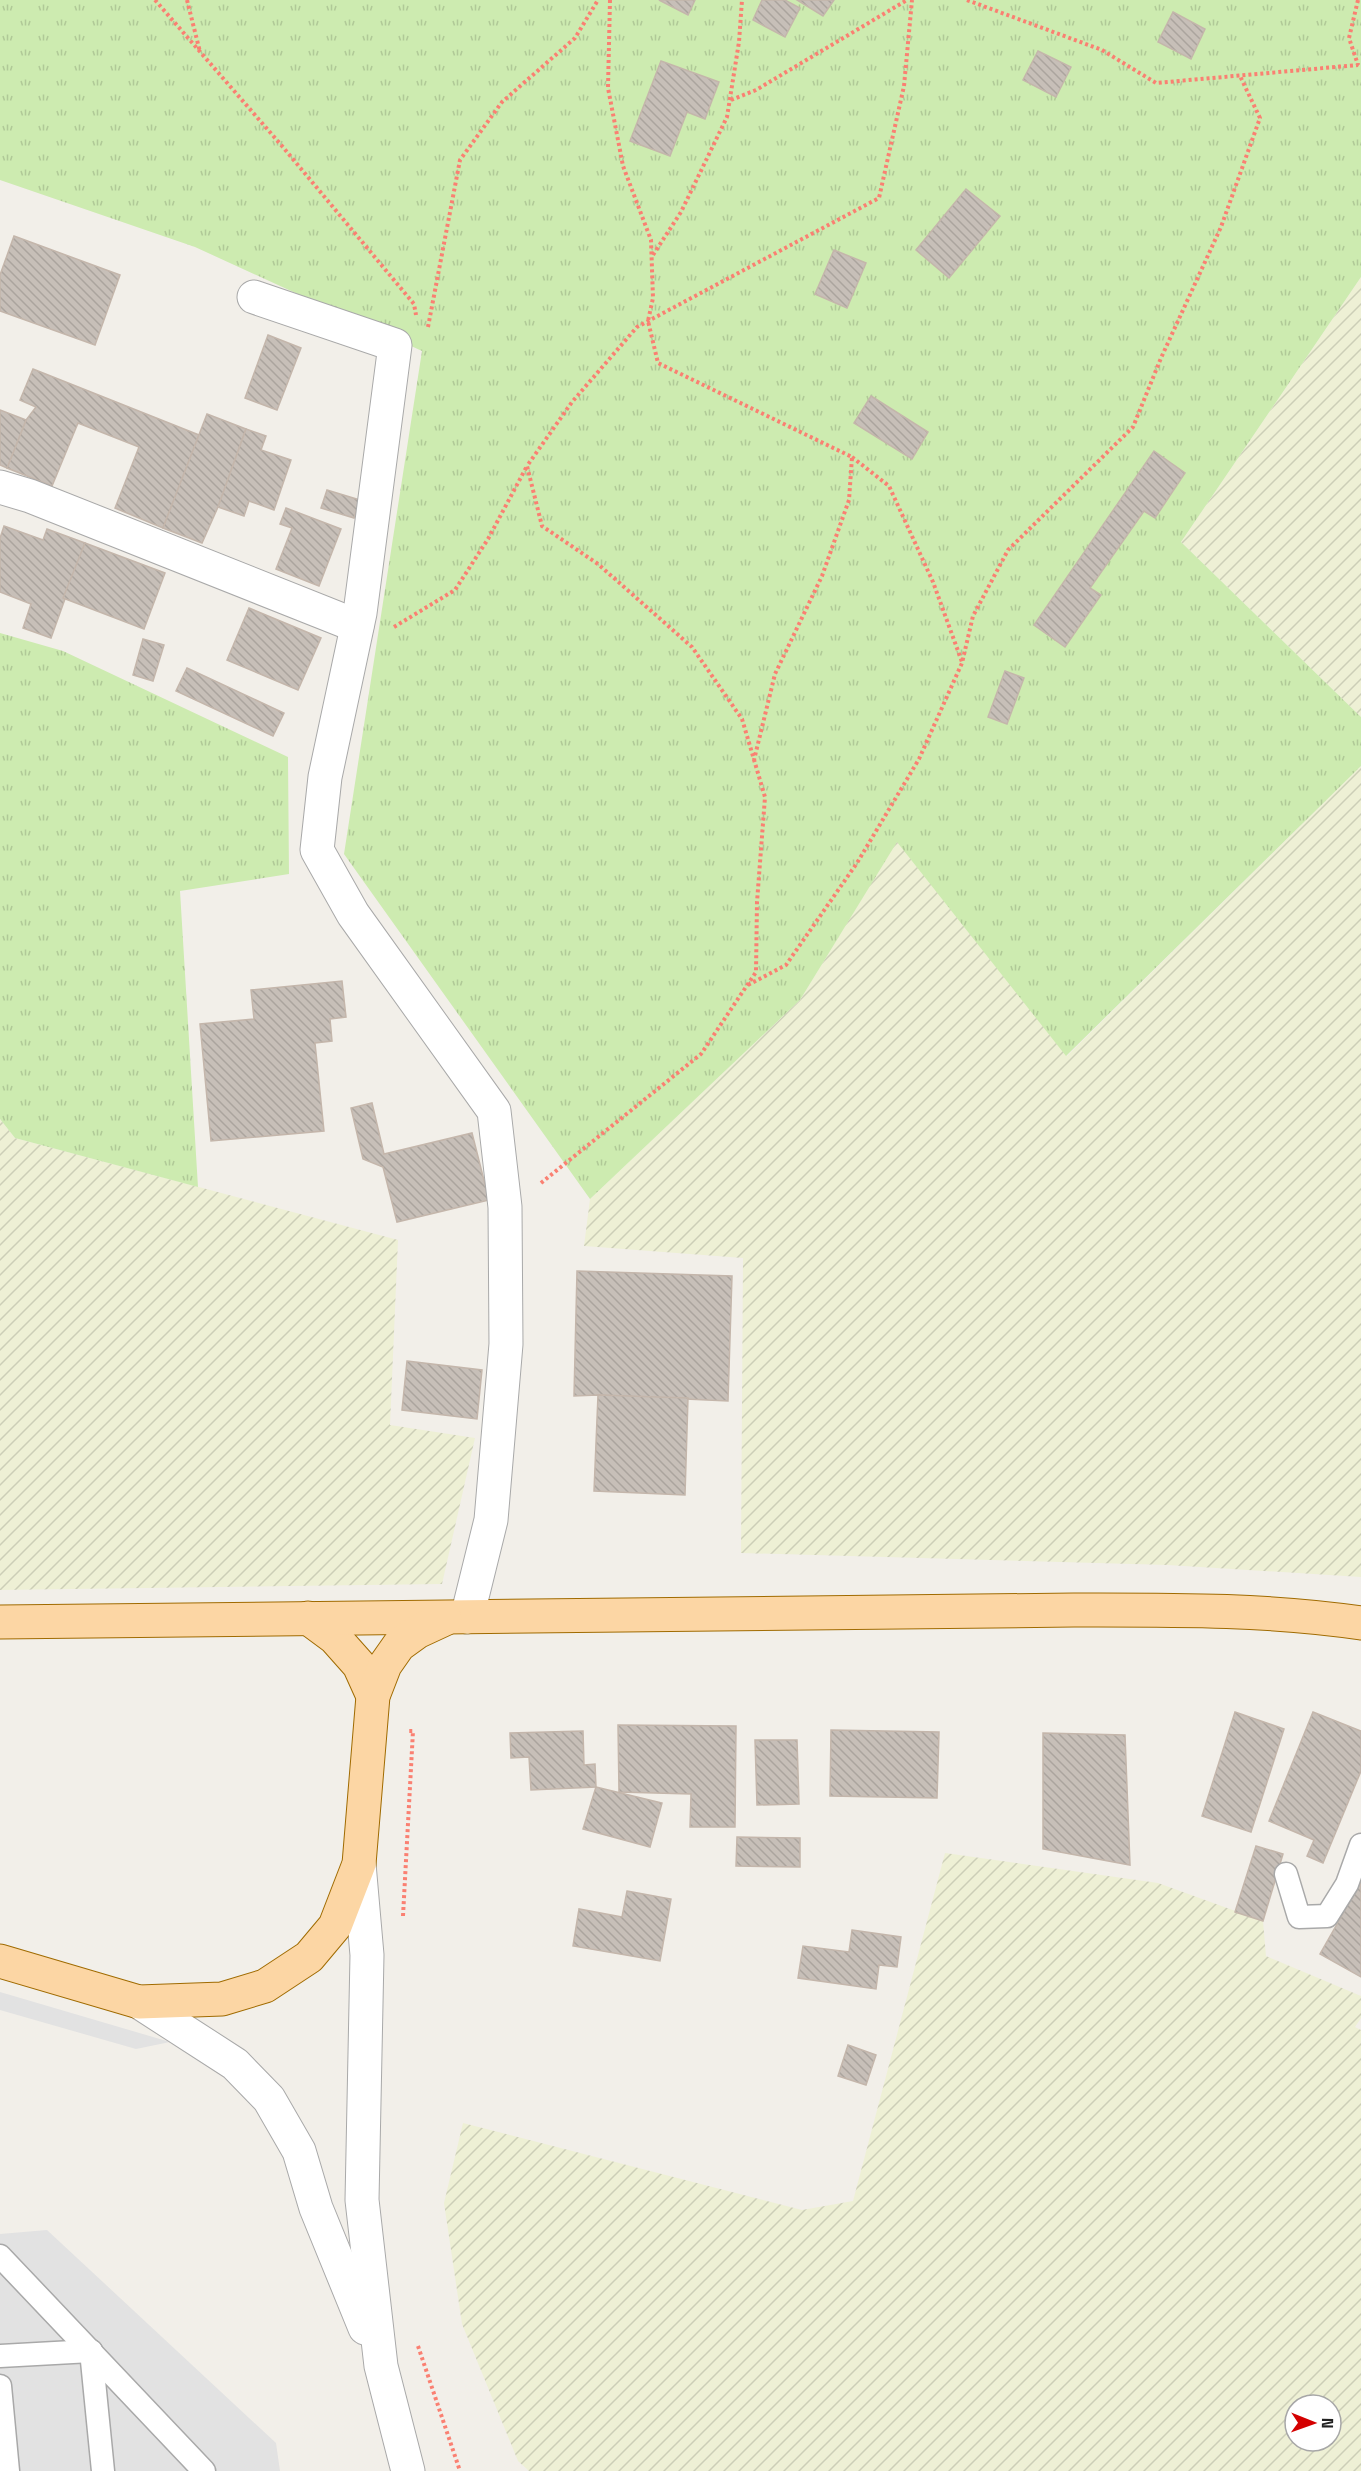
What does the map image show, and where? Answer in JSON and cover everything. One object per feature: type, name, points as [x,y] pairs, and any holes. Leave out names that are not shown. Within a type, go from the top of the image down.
[{"type":"main road","points":[[0,1622],[1189,1610],[1305,1615],[1361,1623]]},
{"type":"main road","points":[[0,1960],[139,2002],[222,1999],[265,1986],[309,1957],[335,1926],[360,1864],[373,1696],[385,1665],[399,1645],[417,1632],[459,1617]]},
{"type":"main road","points":[[308,1618],[335,1638],[359,1665],[373,1696]]},
{"type":"street","points":[[254,297],[395,345],[355,635],[325,777],[318,850],[353,914],[494,1112],[505,1221],[506,1344],[491,1520],[459,1617]]},
{"type":"street","points":[[0,487],[30,496],[355,635]]},
{"type":"street","points":[[360,1864],[367,1954],[362,2200],[381,2366],[408,2471]]},
{"type":"street","points":[[139,2002],[235,2064],[269,2098],[299,2151],[316,2208],[381,2366]]},
{"type":"lane","points":[[1286,1874],[1299,1917],[1327,1916],[1347,1884],[1361,1845]]},
{"type":"lane","points":[[0,2256],[204,2471]]},
{"type":"lane","points":[[0,2356],[91,2350]]},
{"type":"lane","points":[[91,2350],[103,2471]]},
{"type":"lane","points":[[0,2386],[8,2471]]},
{"type":"path","points":[[155,0],[414,304],[416,315]]},
{"type":"path","points":[[187,0],[200,52]]},
{"type":"path","points":[[392,371],[422,351],[460,160],[502,102],[575,38],[598,0]]},
{"type":"path","points":[[610,0],[608,88],[623,166],[651,240],[653,298],[648,321],[658,363],[852,457],[889,486],[933,582],[962,663]]},
{"type":"path","points":[[652,257],[681,212],[727,117],[739,42],[742,0]]},
{"type":"path","points":[[730,100],[756,90],[907,0]]},
{"type":"path","points":[[355,635],[378,636],[455,590],[488,538],[527,466],[572,402],[637,327],[879,198],[904,86],[912,0]]},
{"type":"path","points":[[967,0],[1102,50],[1156,83],[1359,66],[1349,38],[1358,0]]},
{"type":"path","points":[[745,987],[786,964],[857,863],[919,759],[962,663],[973,616],[1008,550],[1132,427],[1221,227],[1260,118],[1240,76]]},
{"type":"path","points":[[754,760],[775,674],[822,576],[849,500],[852,457]]},
{"type":"path","points":[[505,1221],[527,1195],[577,1152],[701,1054],[756,972],[757,902],[765,797],[742,719],[692,647],[598,564],[542,526],[527,466]]},
{"type":"path","points":[[371,1728],[413,1731],[403,1923]]},
{"type":"path","points":[[417,2342],[460,2471]]},
{"type":"green space","points":[[0,0],[1361,0],[1361,277],[1181,542],[1361,717],[1361,766],[1066,1056],[897,842],[800,1000],[590,1199],[344,854],[422,351],[195,247],[0,180]]},
{"type":"green space","points":[[1361,277],[1361,717],[1181,542]]},
{"type":"green space","points":[[0,633],[63,651],[288,757],[289,874],[180,891],[198,1187],[15,1138],[0,1119]]},
{"type":"green space","points":[[1361,766],[1361,1577],[1168,1565],[741,1553],[743,1258],[584,1246],[590,1199],[800,1000],[897,841],[1067,1056]]},
{"type":"green space","points":[[0,1119],[15,1138],[398,1240],[390,1425],[475,1438],[442,1584],[0,1590]]},
{"type":"green space","points":[[945,1853],[1158,1883],[1263,1921],[1266,1956],[1361,1996],[1361,2018],[1355,2027],[1361,2030],[1361,2471],[529,2471],[518,2461],[462,2324],[444,2203],[463,2123],[802,2210],[853,2201]]},
{"type":"shaded area","points":[[0,1992],[170,2042],[136,2049],[0,2010]]},
{"type":"shaded area","points":[[47,2230],[276,2443],[280,2471],[0,2471],[0,2234]]},
{"type":"building","points":[[659,0],[695,0],[688,15]]},
{"type":"building","points":[[762,0],[785,0],[800,8],[785,37],[753,20]]},
{"type":"building","points":[[797,0],[834,0],[823,16]]},
{"type":"building","points":[[1173,12],[1205,29],[1191,59],[1158,42]]},
{"type":"building","points":[[1038,51],[1071,67],[1056,97],[1023,80]]},
{"type":"building","points":[[661,61],[719,82],[705,119],[687,112],[670,156],[630,141]]},
{"type":"building","points":[[966,189],[1000,216],[949,278],[916,250]]},
{"type":"building","points":[[14,236],[120,275],[95,345],[0,311],[0,275]]},
{"type":"building","points":[[834,250],[866,263],[847,308],[815,294]]},
{"type":"building","points":[[268,335],[301,348],[277,410],[245,398]]},
{"type":"building","points":[[33,369],[199,435],[163,528],[115,508],[139,447],[78,423],[52,486],[7,468],[26,420],[36,407],[20,400]]},
{"type":"building","points":[[871,396],[928,432],[912,459],[854,423]]},
{"type":"building","points":[[0,410],[26,420],[7,468],[0,465]]},
{"type":"building","points":[[207,414],[246,429],[218,507],[202,543],[163,528]]},
{"type":"building","points":[[246,429],[266,436],[261,450],[291,460],[274,510],[249,501],[244,516],[218,507]]},
{"type":"building","points":[[1154,451],[1185,473],[1155,518],[1144,511],[1090,588],[1101,595],[1065,647],[1034,625]]},
{"type":"building","points":[[327,490],[360,500],[354,518],[321,508]]},
{"type":"building","points":[[286,508],[341,529],[319,586],[276,569],[292,528],[280,524]]},
{"type":"building","points":[[4,526],[43,540],[47,529],[85,543],[51,638],[23,628],[31,604],[0,592],[0,538]]},
{"type":"building","points":[[85,543],[165,573],[144,629],[63,598]]},
{"type":"building","points":[[249,608],[321,638],[298,690],[227,660]]},
{"type":"building","points":[[143,639],[164,645],[153,681],[133,675]]},
{"type":"building","points":[[187,668],[284,713],[273,736],[176,691]]},
{"type":"building","points":[[1005,671],[1024,678],[1007,724],[988,717]]},
{"type":"building","points":[[342,981],[346,1017],[330,1019],[332,1041],[315,1043],[324,1131],[211,1141],[200,1024],[254,1019],[251,990]]},
{"type":"building","points":[[372,1103],[384,1154],[472,1133],[489,1200],[397,1222],[383,1167],[363,1159],[351,1108]]},
{"type":"building","points":[[577,1271],[732,1276],[728,1401],[574,1396]]},
{"type":"building","points":[[407,1361],[482,1370],[477,1419],[402,1410]]},
{"type":"building","points":[[598,1395],[688,1398],[685,1495],[594,1491]]},
{"type":"building","points":[[1235,1712],[1284,1729],[1251,1832],[1202,1816]]},
{"type":"building","points":[[1313,1712],[1361,1731],[1361,1771],[1323,1863],[1307,1856],[1314,1840],[1269,1821]]},
{"type":"building","points":[[618,1725],[736,1726],[735,1827],[690,1827],[691,1794],[619,1792]]},
{"type":"building","points":[[831,1730],[939,1732],[937,1798],[830,1796]]},
{"type":"building","points":[[583,1731],[584,1765],[595,1764],[596,1787],[531,1790],[529,1757],[511,1758],[510,1733]]},
{"type":"building","points":[[1043,1733],[1125,1735],[1130,1865],[1043,1849]]},
{"type":"building","points":[[755,1740],[797,1740],[799,1804],[757,1805]]},
{"type":"building","points":[[596,1787],[662,1803],[650,1847],[583,1829]]},
{"type":"building","points":[[737,1837],[800,1838],[800,1867],[736,1866]]},
{"type":"building","points":[[1256,1846],[1283,1854],[1263,1921],[1235,1912]]},
{"type":"building","points":[[1361,1882],[1361,1977],[1320,1954]]},
{"type":"building","points":[[627,1891],[671,1899],[660,1961],[573,1946],[579,1909],[622,1917]]},
{"type":"building","points":[[852,1930],[901,1937],[897,1967],[879,1965],[876,1989],[798,1978],[803,1946],[849,1952]]},
{"type":"building","points":[[848,2045],[876,2055],[866,2085],[838,2076]]}]
